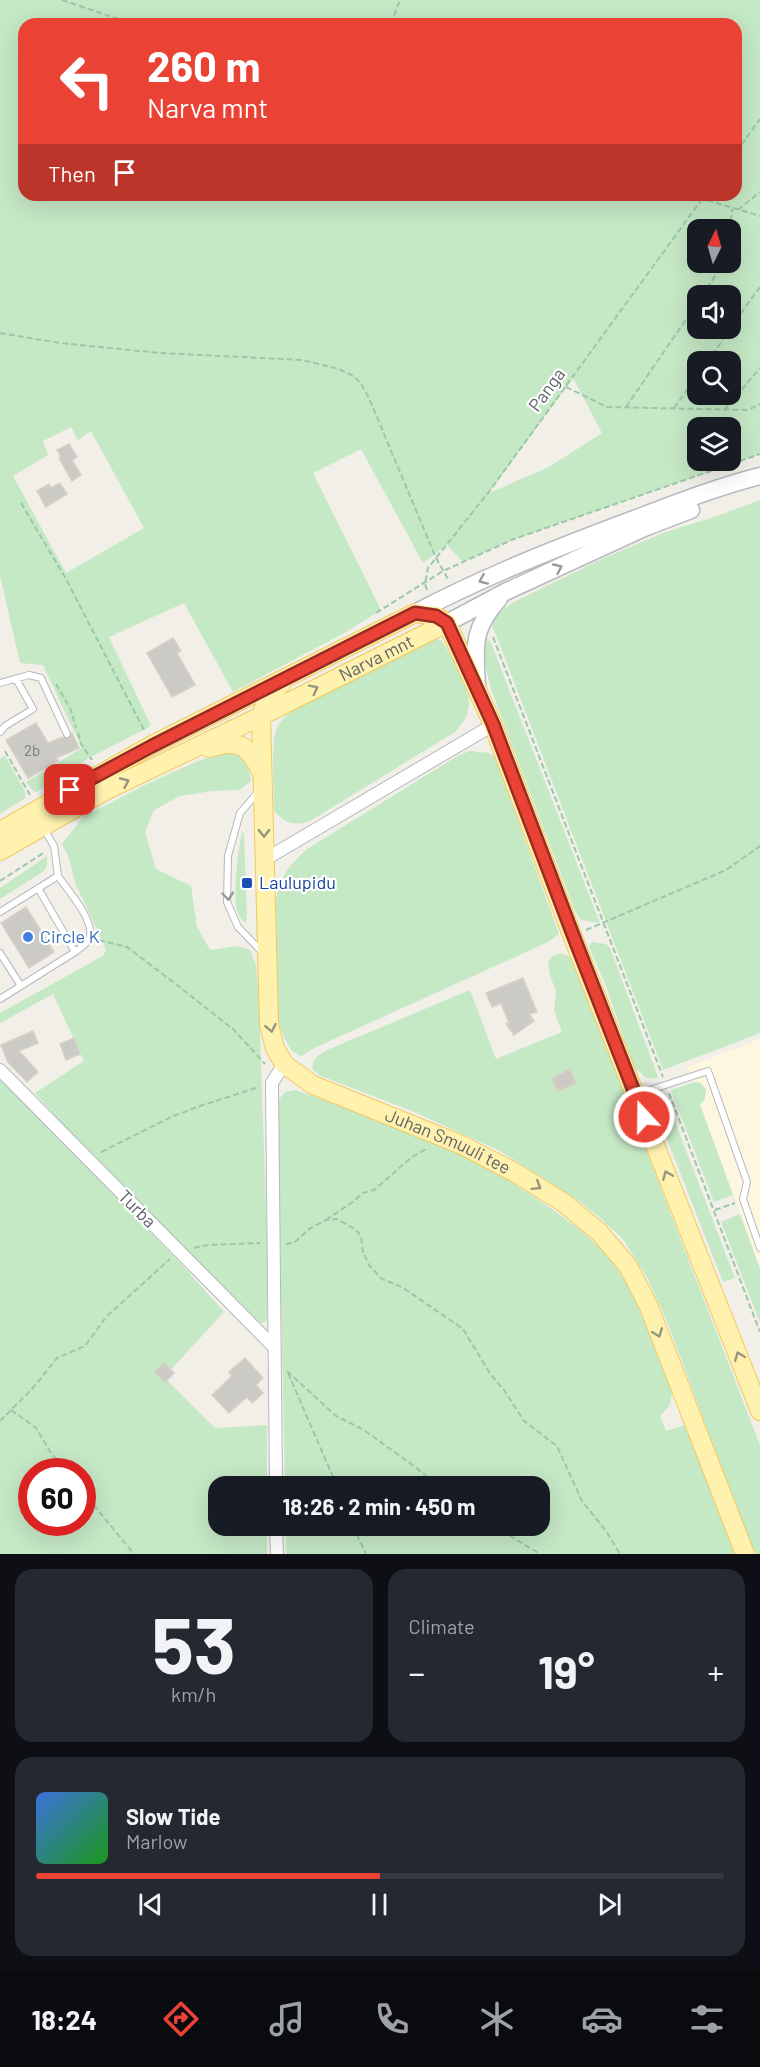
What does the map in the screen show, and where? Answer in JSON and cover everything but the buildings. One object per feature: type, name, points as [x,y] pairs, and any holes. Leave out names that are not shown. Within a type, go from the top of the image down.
[{"type":"main road","name":"Narva mnt","points":[[0,831],[152,746],[423,609],[546,552],[705,492],[760,476]]},
{"type":"main road","name":"Narva mnt","points":[[0,851],[105,791],[261,716],[505,592],[644,528],[760,484]]},
{"type":"main road","points":[[477,687],[476,636],[486,613],[505,592]]},
{"type":"main road","points":[[423,609],[447,623],[493,724],[573,935],[760,1411]]},
{"type":"main road","points":[[277,1075],[275,1048],[269,1024],[261,716],[274,690],[290,676]]},
{"type":"main road","points":[[173,759],[218,746],[238,745],[251,752],[264,780]]},
{"type":"main road","name":"Juhan Smuuli tee","points":[[277,1075],[314,1085],[442,1136],[514,1172],[564,1203],[599,1232],[628,1266],[649,1307],[745,1554]]},
{"type":"street","points":[[264,860],[493,724]]},
{"type":"street","name":"Turba","points":[[0,1070],[274,1347]]},
{"type":"street","points":[[276,1476],[273,1243],[277,1075]]},
{"type":"street","points":[[276,1536],[277,1554]]},
{"type":"lane","points":[[0,683],[29,675],[40,678],[67,734]]},
{"type":"lane","points":[[0,732],[5,726],[33,710],[16,679]]},
{"type":"lane","points":[[264,780],[240,813],[228,856],[227,902],[238,927],[267,957]]},
{"type":"lane","points":[[0,999],[75,952],[90,937],[87,917],[58,876],[54,846],[42,826]]},
{"type":"lane","points":[[0,912],[58,876]]},
{"type":"lane","points":[[38,888],[75,952]]},
{"type":"lane","points":[[0,953],[21,986]]},
{"type":"lane","points":[[636,1095],[708,1071],[747,1182],[743,1199],[760,1248]]},
{"type":"path","points":[[62,0],[115,18]]},
{"type":"path","points":[[393,18],[400,0]]},
{"type":"path","points":[[742,144],[760,119]]},
{"type":"path","points":[[738,210],[760,192]]},
{"type":"path","name":"Panga","points":[[423,609],[428,568],[488,493],[702,201]]},
{"type":"path","points":[[709,201],[760,216]]},
{"type":"path","points":[[731,219],[732,208]]},
{"type":"path","points":[[741,313],[760,287]]},
{"type":"path","points":[[626,407],[687,318]]},
{"type":"path","points":[[0,333],[60,343],[160,353],[302,360],[339,369],[360,382],[369,398],[436,558],[450,583]]},
{"type":"path","points":[[724,410],[760,368]]},
{"type":"path","points":[[566,387],[607,407],[748,410],[760,404]]},
{"type":"path","points":[[674,408],[687,390]]},
{"type":"path","points":[[21,503],[66,579],[152,746]]},
{"type":"path","points":[[493,638],[760,1332]]},
{"type":"path","points":[[4,751],[33,799]]},
{"type":"path","points":[[573,935],[726,870],[760,846]]},
{"type":"path","points":[[0,881],[45,852]]},
{"type":"path","points":[[88,1159],[190,1109],[277,1075],[234,1030],[127,948],[90,937]]},
{"type":"path","points":[[0,1421],[32,1389],[57,1358],[85,1346],[106,1317],[179,1251],[208,1245],[295,1242],[309,1229],[326,1220],[363,1193],[374,1190],[412,1157],[442,1136]]},
{"type":"path","points":[[714,1210],[743,1199]]},
{"type":"path","points":[[326,1220],[337,1220],[355,1229],[361,1236],[363,1252],[369,1265],[382,1279],[402,1287],[463,1329],[491,1375],[504,1390],[524,1421],[557,1446],[582,1501],[606,1531],[620,1554]]},
{"type":"path","points":[[274,1347],[287,1371],[333,1476]]},
{"type":"path","points":[[287,1371],[336,1416],[364,1430],[426,1476]]},
{"type":"path","points":[[11,1410],[36,1428],[55,1458]]},
{"type":"path","points":[[96,1508],[134,1554]]},
{"type":"path","points":[[358,1536],[366,1554]]},
{"type":"path","points":[[511,1536],[540,1554]]},
{"type":"shaded area","points":[[760,1039],[760,1268],[687,1067]]},
{"type":"green space","points":[[0,0],[760,0],[760,454],[741,461],[741,417],[687,417],[687,471],[711,471],[514,539],[463,562],[447,545],[423,563],[361,449],[313,473],[381,610],[346,632],[233,692],[184,603],[109,637],[151,726],[87,759],[36,792],[26,782],[82,748],[43,665],[20,663],[0,575]],"holes":[[[573,378],[602,433],[549,467],[489,493]],[[71,427],[78,440],[91,431],[144,528],[66,573],[13,476],[48,455],[43,441]]]},
{"type":"green space","points":[[760,500],[760,1033],[663,1070],[491,622],[498,613],[514,602],[602,559],[663,533]]},
{"type":"green space","points":[[486,638],[491,643],[600,923],[581,920],[575,911],[492,692],[483,657],[483,639]]},
{"type":"green space","points":[[434,639],[441,640],[459,672],[469,699],[466,717],[455,732],[310,821],[295,823],[286,821],[278,815],[274,811],[274,737],[282,720],[291,711]]},
{"type":"green space","points":[[470,751],[489,753],[495,757],[559,934],[548,942],[301,1056],[292,1051],[277,1018],[276,900],[286,872],[307,849],[459,755]]},
{"type":"green space","points":[[224,753],[237,755],[244,760],[251,781],[239,790],[180,796],[154,810],[145,832],[156,869],[191,886],[197,927],[210,950],[238,946],[250,950],[256,965],[268,1272],[267,1320],[263,1323],[255,1322],[81,1145],[35,1093],[84,1061],[53,994],[0,1023],[0,1013],[103,956],[106,950],[75,883],[69,858],[62,844],[83,817],[147,784],[198,761]]},
{"type":"green space","points":[[5,756],[25,791],[25,798],[0,814],[0,759]]},
{"type":"green space","points":[[242,832],[244,834],[247,919],[245,923],[237,911],[236,894]]},
{"type":"green space","points":[[47,856],[47,866],[44,871],[0,899],[0,888]]},
{"type":"green space","points":[[592,942],[606,944],[610,948],[658,1077],[654,1079],[645,1077],[634,1067],[606,986],[589,947]]},
{"type":"green space","points":[[561,953],[573,961],[760,1445],[760,1554],[757,1554],[751,1547],[667,1321],[647,1277],[623,1239],[576,1199],[500,1151],[412,1111],[321,1076],[313,1070],[314,1060],[327,1050],[470,990],[496,1059],[562,1032],[554,1011],[556,992],[548,962],[553,956]]},
{"type":"green space","points":[[0,1080],[182,1265],[224,1312],[164,1377],[215,1428],[267,1425],[267,1476],[208,1476],[208,1536],[267,1536],[267,1554],[0,1554]]},
{"type":"green space","points":[[695,1082],[701,1083],[706,1090],[705,1099],[700,1105],[733,1195],[714,1202],[671,1090]]},
{"type":"green space","points":[[295,1090],[399,1126],[461,1153],[550,1208],[597,1245],[613,1263],[631,1292],[672,1392],[670,1405],[660,1416],[666,1431],[685,1425],[735,1554],[286,1554],[286,1536],[550,1536],[550,1476],[285,1476],[277,1102],[285,1092]]},
{"type":"green space","points":[[664,1093],[735,1278],[723,1282],[656,1111],[657,1099]]},
{"type":"green space","points":[[740,1214],[760,1269],[760,1323],[721,1222]]},
{"type":"place","name":"Laulupidu","points":[[247,883]]},
{"type":"place","name":"Circle K","points":[[28,937]]},
{"type":"route","points":[[70,790],[415,613],[436,616],[447,623],[453,633],[493,724],[644,1117]]}]
